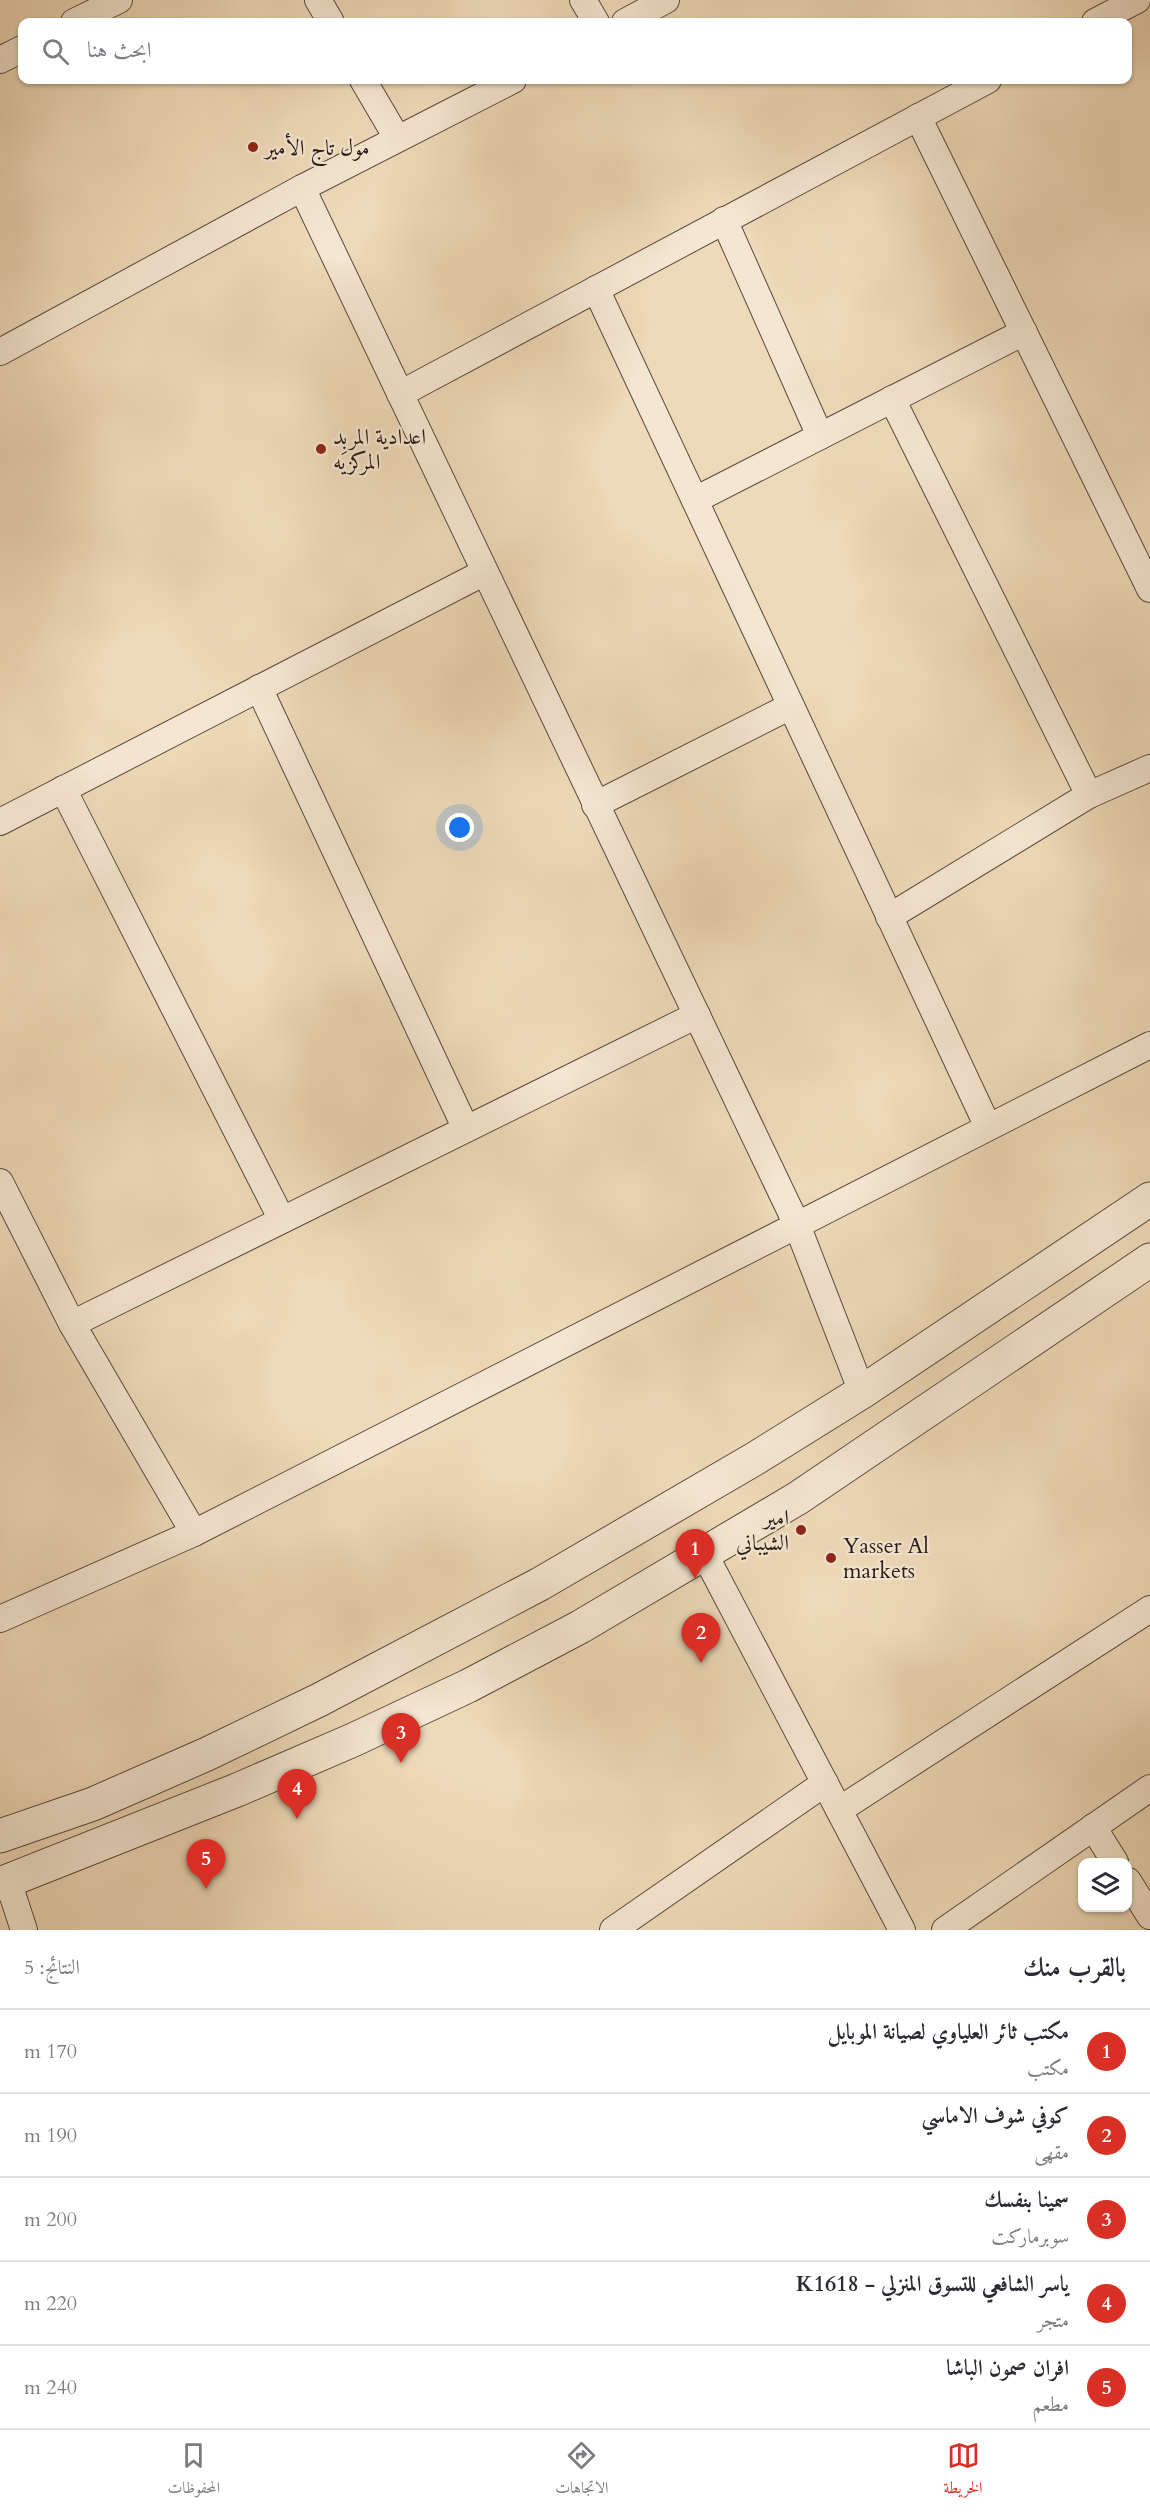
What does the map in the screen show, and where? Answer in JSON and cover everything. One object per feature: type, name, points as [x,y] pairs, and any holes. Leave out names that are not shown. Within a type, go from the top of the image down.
[{"type":"street","points":[[82,18],[119,0]]},
{"type":"street","points":[[318,0],[329,18]]},
{"type":"street","points":[[583,0],[594,18]]},
{"type":"street","points":[[632,18],[666,0]]},
{"type":"street","points":[[1103,18],[1137,0]]},
{"type":"street","points":[[0,60],[18,51]]},
{"type":"street","points":[[365,84],[397,138]]},
{"type":"street","points":[[2,347],[397,138],[505,84]]},
{"type":"street","points":[[400,394],[980,84]]},
{"type":"street","points":[[918,117],[1150,589]]},
{"type":"street","points":[[302,188],[797,1226],[862,1392]]},
{"type":"street","points":[[724,220],[820,436]]},
{"type":"street","points":[[596,289],[988,1127]]},
{"type":"street","points":[[694,500],[1023,332]]},
{"type":"street","points":[[892,399],[1089,795]]},
{"type":"street","points":[[0,822],[485,572]]},
{"type":"street","points":[[259,688],[466,1129]]},
{"type":"street","points":[[595,805],[791,706]]},
{"type":"street","points":[[889,917],[1089,795],[1150,768]]},
{"type":"street","points":[[63,789],[282,1220]]},
{"type":"street","points":[[72,1324],[697,1015]]},
{"type":"street","points":[[0,1619],[194,1533],[1150,1045]]},
{"type":"street","points":[[0,1182],[72,1324],[194,1533]]},
{"type":"street","points":[[0,1836],[93,1804],[207,1754],[430,1643],[649,1522],[862,1392],[1150,1199]]},
{"type":"street","points":[[24,1930],[4,1883],[237,1790],[353,1740],[468,1686],[580,1627],[837,1473],[1150,1260]]},
{"type":"street","points":[[705,1553],[902,1930]]},
{"type":"street","points":[[839,1810],[1150,1609]]},
{"type":"street","points":[[613,1930],[825,1783]]},
{"type":"street","points":[[945,1930],[1150,1788]]},
{"type":"street","points":[[1093,1827],[1112,1858]]},
{"type":"street","points":[[1132,1887],[1150,1916]]},
{"type":"place","name":"مول تاج الأمير","points":[[253,147]]},
{"type":"place","name":"اعدادية المربِد المركزيه","points":[[321,449]]},
{"type":"place","name":"امير الشيباني","points":[[801,1530]]},
{"type":"place","name":"Yasser Al markets","points":[[831,1558]]},
{"type":"place","name":"مكتب ثائر العلياوي لصيانة الموبايل","points":[[695,1579]]},
{"type":"place","name":"كوفي شوف الاماسي","points":[[701,1663]]},
{"type":"place","name":"سمينا بنفسك","points":[[401,1763]]},
{"type":"place","name":"ياسر الشافعي للتسوق المنزلي - K1618","points":[[297,1819]]},
{"type":"place","name":"افران صمون الباشا","points":[[206,1889]]}]
